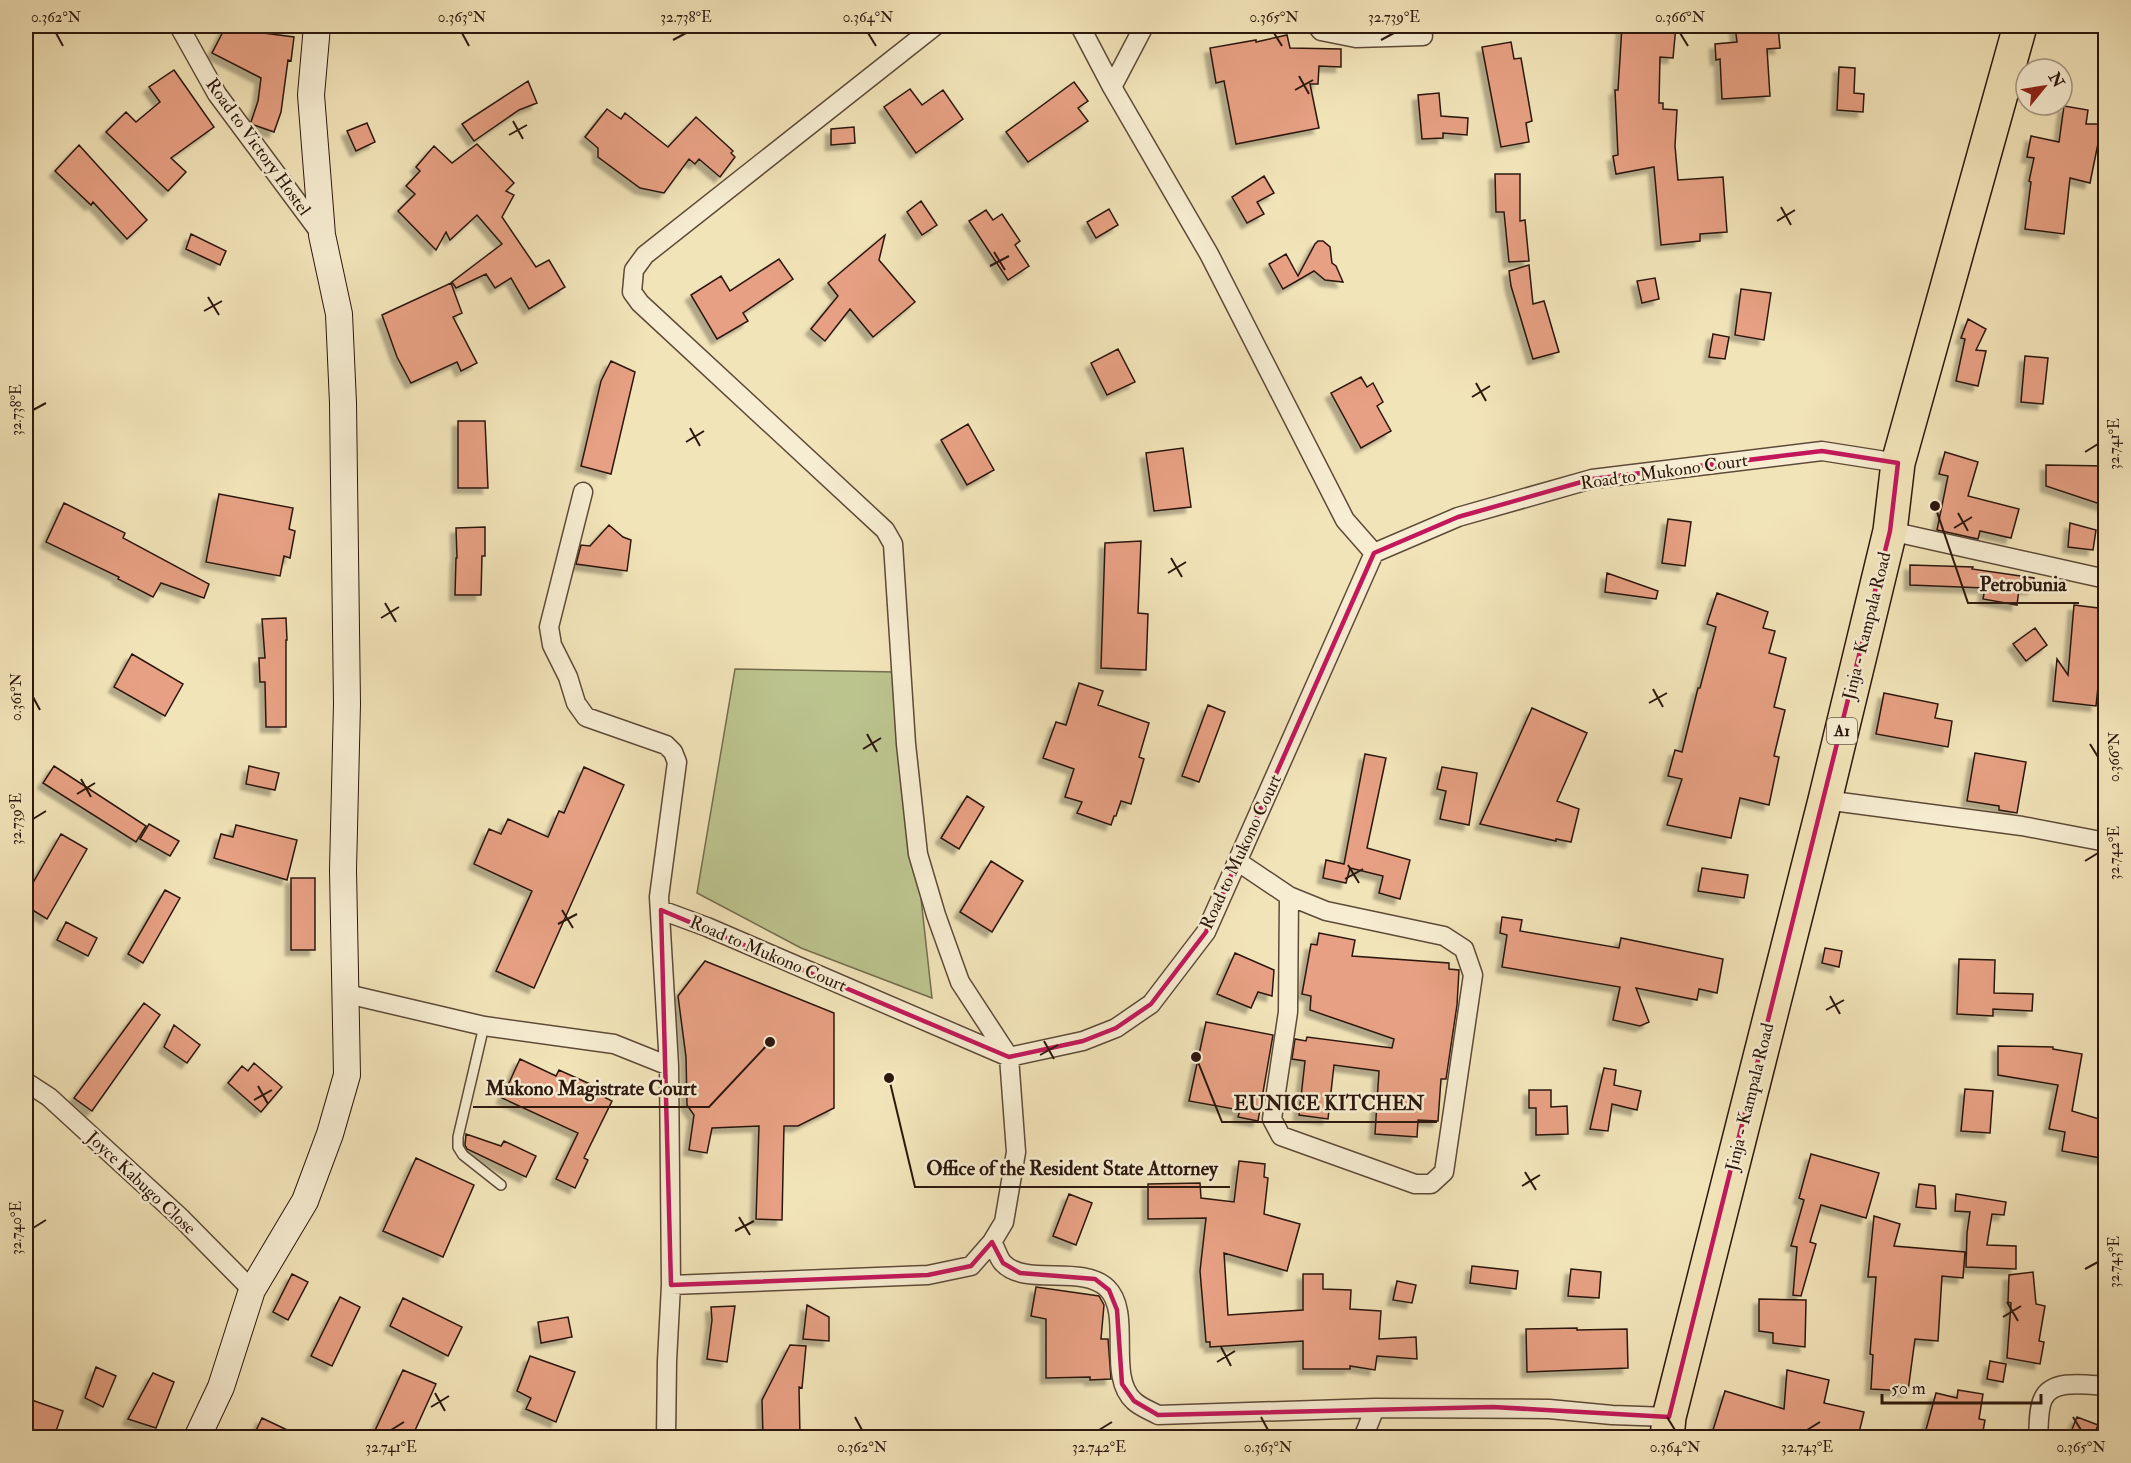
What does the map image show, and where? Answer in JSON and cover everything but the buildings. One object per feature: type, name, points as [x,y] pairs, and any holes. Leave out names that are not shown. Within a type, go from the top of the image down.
[{"type":"highway","name":"Jinja - Kampala Road","points":[[1668,1427],[1890,531],[1898,463],[2020,26]]},
{"type":"street","name":"Road to Victory Hostel","points":[[179,26],[217,94],[322,235]]},
{"type":"street","points":[[197,1437],[221,1387],[252,1290],[305,1201],[330,1134],[347,1075],[343,870],[347,704],[343,403],[339,314],[322,235],[311,95],[317,26]]},
{"type":"street","points":[[671,1285],[928,1275],[971,1266],[992,1242],[1004,1222],[1016,1152],[1009,1057],[960,982],[936,915],[918,854],[906,744],[893,544],[885,530],[874,519],[640,303],[632,292],[634,270],[645,255],[935,26]]},
{"type":"street","points":[[1080,26],[1112,87],[1209,254],[1345,520],[1374,553]]},
{"type":"street","points":[[1112,87],[1144,26]]},
{"type":"street","points":[[1317,26],[1321,31],[1356,38],[1423,36]]},
{"type":"street","name":"Road to Mukono Court","points":[[666,1437],[671,1285],[669,1066],[661,910],[707,927],[1009,1057],[1083,1041],[1116,1028],[1151,1004],[1206,932],[1374,553],[1458,517],[1592,479],[1822,451],[1898,463]]},
{"type":"street","points":[[583,492],[549,627],[552,645],[568,677],[576,703],[586,717],[666,745],[673,752],[677,762],[659,897],[661,910]]},
{"type":"street","points":[[1890,531],[2106,579]]},
{"type":"street","points":[[1825,800],[2022,826],[2106,842]]},
{"type":"street","points":[[1238,861],[1289,896],[1326,911],[1444,936],[1464,949],[1473,975],[1444,1172],[1431,1184],[1415,1184],[1281,1136],[1272,1119],[1288,1012],[1289,896]]},
{"type":"street","points":[[347,994],[484,1026],[614,1044],[669,1066]]},
{"type":"street","name":"Joyce Kabugo Close","points":[[26,1082],[49,1097],[182,1219],[252,1290]]},
{"type":"street","points":[[992,1242],[1003,1263],[1020,1273],[1095,1278],[1109,1290],[1118,1311],[1122,1384],[1134,1401],[1158,1415],[1375,1408],[1527,1408],[1612,1415],[1668,1427]]},
{"type":"street","points":[[2038,1437],[2043,1399],[2052,1390],[2064,1385],[2106,1386]]},
{"type":"street","points":[[1363,1437],[1375,1408]]},
{"type":"lane","points":[[484,1026],[458,1137],[458,1148],[463,1155],[501,1185]]},
{"type":"highlighted area","points":[[1822,451],[1898,463],[1890,531],[1669,1417],[1493,1407],[1158,1415],[1134,1401],[1122,1384],[1117,1310],[1109,1290],[1095,1279],[1020,1273],[1003,1263],[992,1242],[971,1266],[928,1275],[671,1285],[661,910],[1009,1057],[1083,1041],[1116,1028],[1151,1004],[1206,932],[1374,553],[1458,517],[1592,479]]},
{"type":"green space","points":[[735,669],[896,672],[932,998],[801,948],[697,893]]},
{"type":"place","name":"Petrobunia","points":[[1935,506]]},
{"type":"place","name":"Mukono Magistrate Court","points":[[770,1042]]},
{"type":"place","name":"EUNICE KITCHEN","points":[[1196,1057]]},
{"type":"place","name":"Office of the Resident State Attorney","points":[[889,1078]]}]
